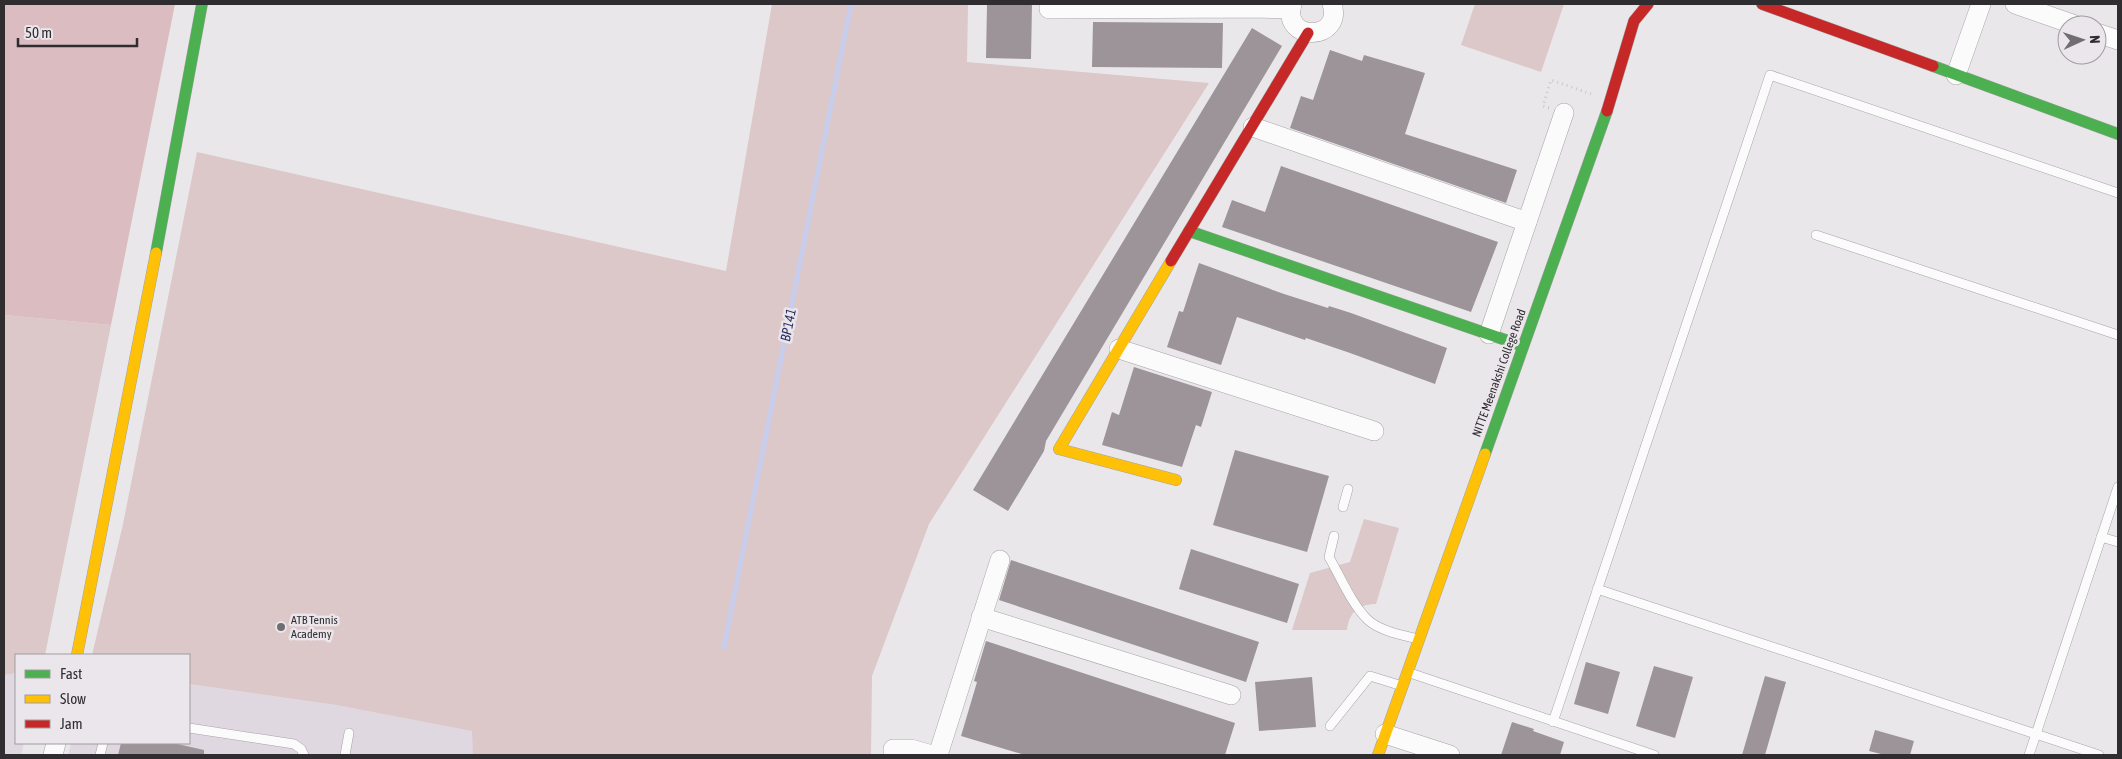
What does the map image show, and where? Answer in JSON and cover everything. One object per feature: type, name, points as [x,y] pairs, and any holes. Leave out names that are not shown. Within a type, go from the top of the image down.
[{"type":"street","points":[[77,654],[177,146],[202,4]]},
{"type":"street","points":[[1049,4],[1049,9],[1292,6],[1294,24],[1308,33],[1317,33],[1328,25],[1334,13],[1332,4]]},
{"type":"street","name":"NITTE Meenakshi College Road","points":[[1378,755],[1611,100],[1634,20],[1648,4]]},
{"type":"street","points":[[1762,4],[2118,134]]},
{"type":"street","points":[[1956,75],[1981,4]]},
{"type":"street","points":[[2015,4],[2057,18]]},
{"type":"street","points":[[1176,480],[1060,450],[1308,33]]},
{"type":"street","points":[[1489,334],[1564,113]]},
{"type":"street","points":[[1253,127],[1527,222]]},
{"type":"street","points":[[1189,231],[1523,346]]},
{"type":"street","points":[[1119,349],[1374,431]]},
{"type":"street","points":[[938,755],[1000,560]]},
{"type":"street","points":[[982,617],[1231,695]]},
{"type":"street","points":[[1385,734],[1450,755]]},
{"type":"street","points":[[893,755],[893,749],[932,755]]},
{"type":"lane","points":[[1553,722],[1770,75],[2118,193]]},
{"type":"lane","points":[[1816,234],[2118,335]]},
{"type":"lane","points":[[2029,755],[2118,487]]},
{"type":"lane","points":[[1343,507],[1348,489]]},
{"type":"lane","points":[[1334,536],[1329,557],[1350,594],[1368,620],[1389,631],[1418,639]]},
{"type":"lane","points":[[2101,537],[2118,542]]},
{"type":"lane","points":[[1597,589],[2099,755]]},
{"type":"lane","points":[[1407,672],[1654,755]]},
{"type":"lane","points":[[1330,726],[1370,676],[1402,686]]},
{"type":"lane","points":[[190,728],[294,744],[301,749],[304,755]]},
{"type":"lane","points":[[345,755],[349,733]]},
{"type":"shaded area","points":[[4,4],[175,4],[111,325],[4,315]]},
{"type":"shaded area","points":[[772,4],[968,4],[967,62],[1209,83],[929,524],[872,676],[871,755],[473,755],[472,731],[336,705],[190,684],[190,654],[92,654],[123,524],[197,152],[726,271]]},
{"type":"shaded area","points":[[1475,4],[1564,4],[1541,72],[1461,45]]},
{"type":"shaded area","points":[[4,315],[111,325],[45,654],[15,654],[15,673],[4,675]]},
{"type":"shaded area","points":[[1364,519],[1399,528],[1376,604],[1359,608],[1352,614],[1347,630],[1292,630],[1310,573],[1350,562]]},
{"type":"shaded area","points":[[15,673],[15,744],[24,744],[21,755],[4,755],[4,675]]},
{"type":"shaded area","points":[[190,684],[336,705],[473,731],[473,755],[68,755],[71,744],[190,744]]},
{"type":"building","points":[[987,4],[1032,4],[1031,59],[986,58]]},
{"type":"building","points":[[1093,22],[1223,23],[1222,68],[1092,67]]},
{"type":"building","points":[[1252,28],[1282,46],[1046,441],[1044,451],[1008,511],[973,490]]},
{"type":"building","points":[[1330,50],[1362,61],[1364,55],[1425,73],[1405,134],[1517,170],[1506,203],[1290,128],[1301,96],[1313,100]]},
{"type":"building","points":[[1281,166],[1498,242],[1471,312],[1222,227],[1232,200],[1265,212]]},
{"type":"building","points":[[1199,263],[1284,294],[1351,313],[1447,348],[1435,384],[1306,338],[1305,340],[1237,317],[1221,365],[1167,347],[1179,311],[1183,312]]},
{"type":"building","points":[[1134,367],[1212,392],[1201,427],[1196,425],[1182,467],[1102,445],[1112,412],[1119,415]]},
{"type":"building","points":[[1235,450],[1329,476],[1307,552],[1213,525]]},
{"type":"building","points":[[1191,549],[1299,584],[1287,623],[1179,589]]},
{"type":"building","points":[[1011,560],[1259,642],[1246,682],[999,600]]},
{"type":"building","points":[[986,641],[1235,723],[1225,755],[1025,755],[961,736],[977,682],[974,681]]},
{"type":"building","points":[[1586,662],[1620,672],[1608,714],[1574,704]]},
{"type":"building","points":[[1654,666],[1693,677],[1675,738],[1636,726]]},
{"type":"building","points":[[1765,676],[1786,682],[1765,755],[1742,755]]},
{"type":"building","points":[[1312,677],[1316,727],[1259,731],[1255,682]]},
{"type":"building","points":[[1512,722],[1564,742],[1560,755],[1501,755]]},
{"type":"building","points":[[1875,730],[1914,741],[1910,755],[1885,755],[1869,751]]},
{"type":"building","points":[[121,744],[177,744],[204,750],[204,755],[118,755]]},
{"type":"waterway","name":"BP141","points":[[724,647],[851,4]]},
{"type":"traffic: fast","points":[[156,253],[202,4]]},
{"type":"traffic: fast","points":[[1933,66],[2118,134]]},
{"type":"traffic: fast","points":[[1485,454],[1607,111]]},
{"type":"traffic: fast","points":[[1189,231],[1523,346]]},
{"type":"traffic: slow","points":[[77,654],[156,253]]},
{"type":"traffic: slow","points":[[1171,261],[1059,449],[1176,480]]},
{"type":"traffic: slow","points":[[1378,755],[1485,454]]},
{"type":"traffic: jam","points":[[1607,111],[1634,21],[1648,4]]},
{"type":"traffic: jam","points":[[1762,4],[1933,66]]},
{"type":"traffic: jam","points":[[1171,261],[1308,33]]},
{"type":"place","name":"ATB Tennis Academy","points":[[281,627]]}]
